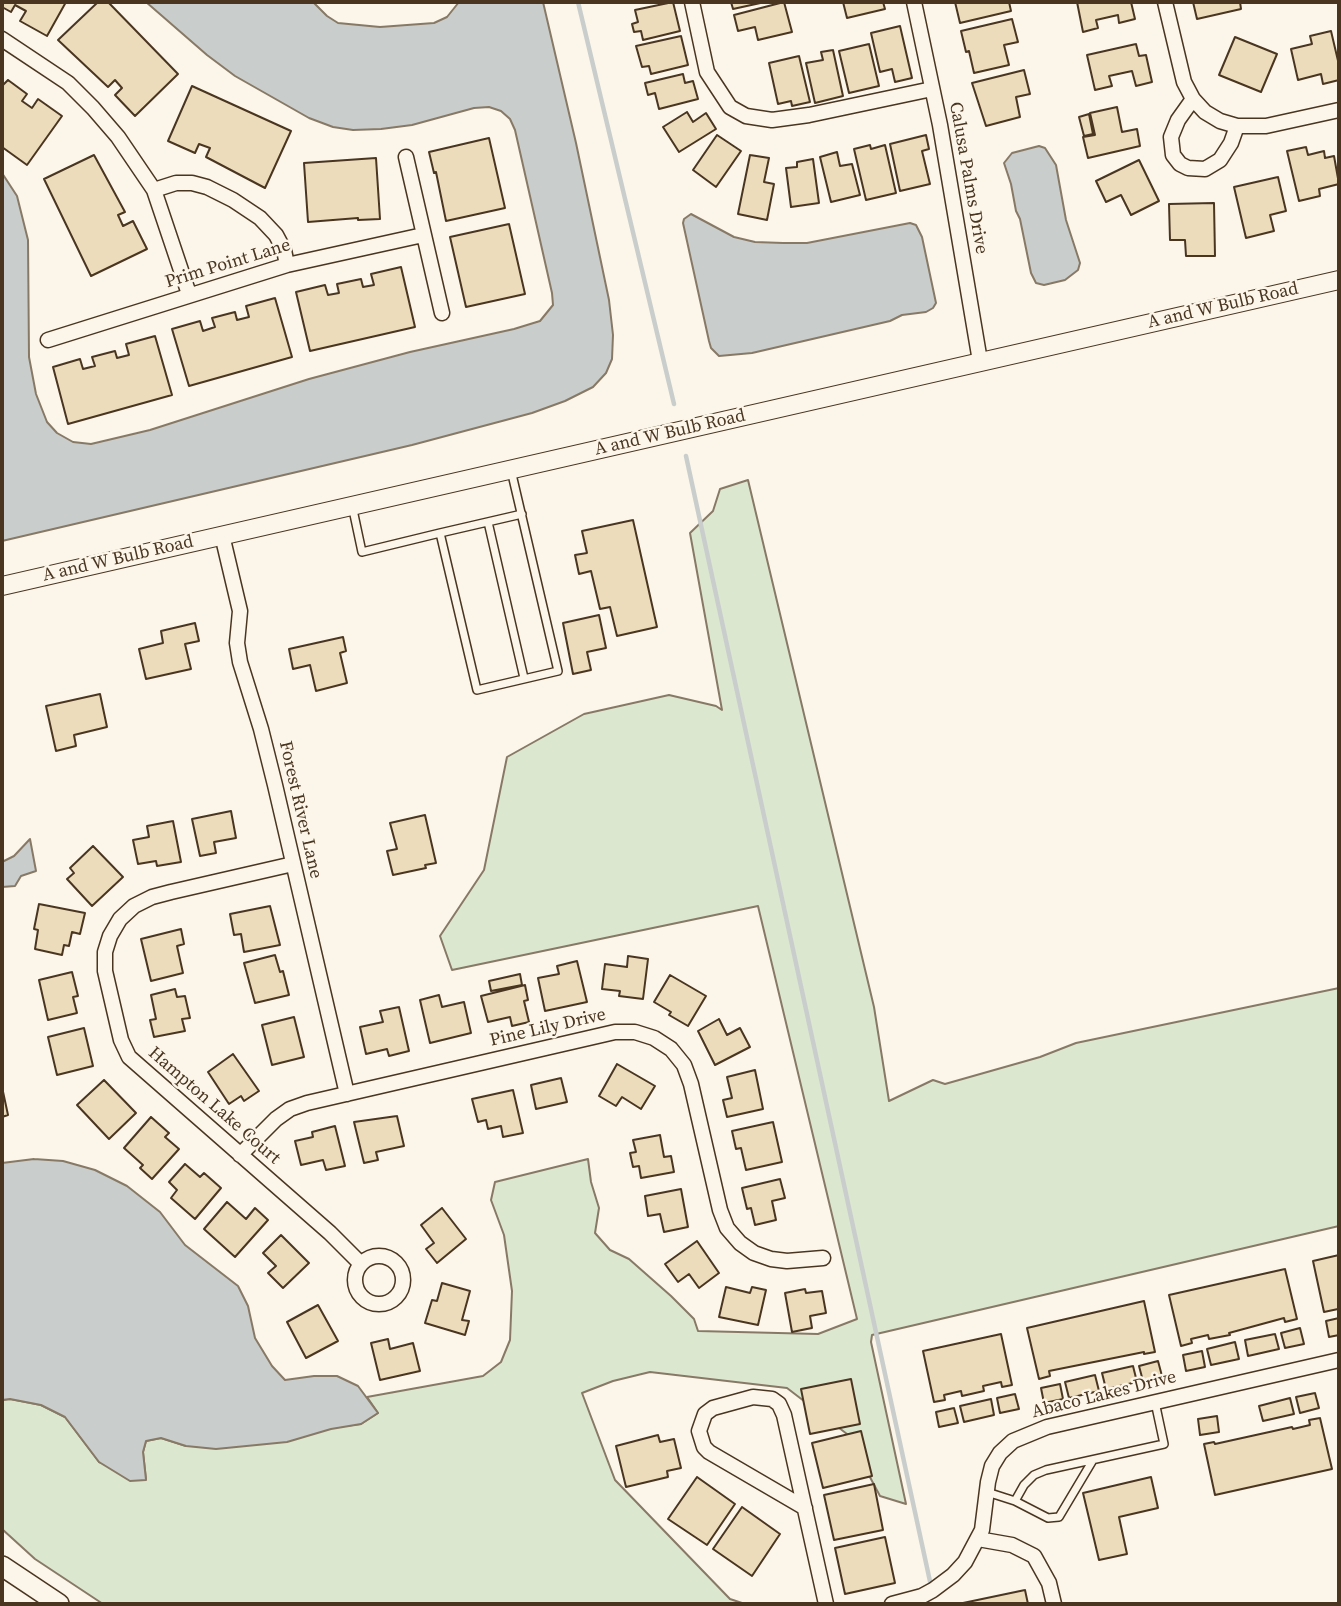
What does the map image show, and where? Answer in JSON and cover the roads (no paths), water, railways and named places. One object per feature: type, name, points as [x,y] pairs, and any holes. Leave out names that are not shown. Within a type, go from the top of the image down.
[{"type":"main road","points":[[2,1566],[59,1604]]},
{"type":"street","points":[[692,2],[707,72],[730,107],[747,116],[772,120],[809,115],[932,89]]},
{"type":"street","name":"Calusa Palms Drive","points":[[914,2],[980,361]]},
{"type":"street","points":[[1165,2],[1184,82],[1205,112],[1220,121],[1237,126],[1266,125],[1339,110]]},
{"type":"street","points":[[2,39],[68,83],[118,137],[154,190],[189,294]]},
{"type":"street","points":[[1194,99],[1178,120],[1171,137],[1173,155],[1180,164],[1188,168],[1205,169],[1220,160],[1231,143],[1237,126]]},
{"type":"street","points":[[406,157],[442,313]]},
{"type":"street","points":[[154,190],[176,183],[192,183],[208,187],[233,200],[260,218],[276,235],[284,250],[287,265]]},
{"type":"street","name":"Prim Point Lane","points":[[48,340],[287,265],[422,235]]},
{"type":"street","name":"A and W Bulb Road","points":[[2,586],[1339,280]]},
{"type":"street","name":"Forest River Lane","points":[[222,535],[240,611],[237,643],[240,662],[261,729],[347,1094]]},
{"type":"street","name":"Hampton Lake Court","points":[[293,864],[152,897],[135,906],[120,919],[110,936],[105,952],[104,971],[121,1040],[130,1057],[330,1233],[361,1264]]},
{"type":"street","name":"Pine Lily Drive","points":[[240,1155],[276,1119],[290,1109],[615,1032],[635,1032],[654,1038],[671,1049],[684,1065],[691,1084],[720,1210],[727,1227],[747,1248],[771,1259],[787,1261],[823,1258]]},
{"type":"street","name":"Abaco Lakes Drive","points":[[892,1604],[922,1596],[953,1575],[965,1562],[982,1530],[992,1466],[1013,1441],[1047,1427],[1339,1360]]},
{"type":"street","points":[[805,1508],[709,1452],[704,1447],[699,1431],[705,1413],[713,1408],[753,1397],[772,1399],[779,1404],[784,1415],[805,1508],[826,1604]]},
{"type":"street","points":[[978,1539],[1012,1545],[1034,1556],[1046,1576],[1054,1604]]},
{"type":"lane","points":[[440,533],[477,690],[558,671],[511,470]]},
{"type":"lane","points":[[352,505],[362,552],[522,514]]},
{"type":"lane","points":[[488,522],[524,678]]},
{"type":"lane","points":[[1015,1502],[1024,1485],[1034,1475],[1046,1470],[1164,1444],[1155,1402]]},
{"type":"lane","points":[[986,1492],[1048,1518],[1059,1517],[1093,1460]]},
{"type":"waterway","points":[[578,2],[674,404]]},
{"type":"waterway","points":[[686,456],[931,1586]]}]
